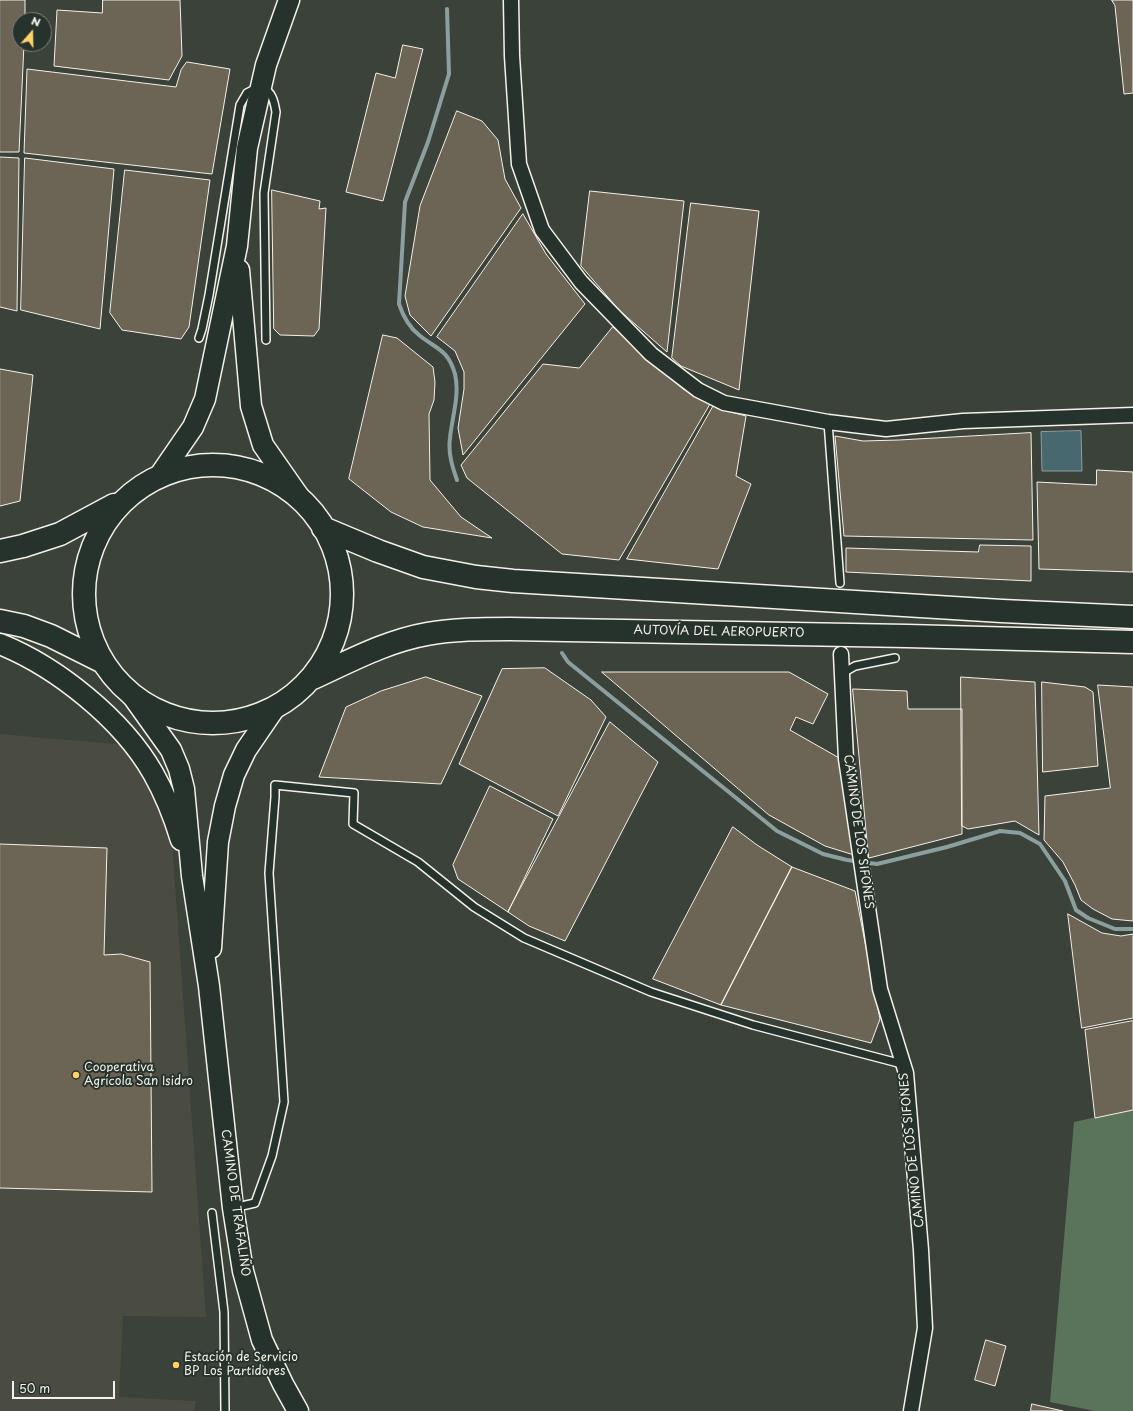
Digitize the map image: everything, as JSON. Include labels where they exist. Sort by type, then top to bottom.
[{"type":"highway","points":[[0,551],[23,546],[60,534],[124,499],[141,486],[160,475],[196,465],[234,466],[270,477],[300,498],[324,528],[340,562],[344,593],[340,623],[330,652],[313,678],[295,695],[274,709],[246,720],[216,724],[185,721],[157,711],[131,694],[103,662],[88,630],[83,594],[88,559],[102,527],[124,499]]},
{"type":"highway","points":[[324,528],[378,551],[423,567],[476,577],[513,581],[1002,611],[1133,617]]},
{"type":"highway","points":[[0,621],[24,626],[51,636],[103,662]]},
{"type":"highway","name":"AUTOVÍA DEL AEROPUERTO","points":[[313,678],[385,646],[426,634],[456,630],[518,629],[1133,642]]},
{"type":"street","points":[[160,475],[193,427],[205,399],[237,246],[248,148],[261,86],[275,38],[289,0]]},
{"type":"street","points":[[512,0],[512,56],[519,164],[542,230],[577,276],[651,354],[698,390],[724,403],[828,422],[886,430],[963,421],[1133,415]]},
{"type":"street","points":[[237,246],[250,406],[263,445],[300,498]]},
{"type":"street","points":[[0,644],[16,651],[63,678],[102,711],[131,741],[153,772],[167,799],[178,828],[192,876]]},
{"type":"street","name":"CAMINO DE LOS SIFONES","points":[[841,654],[846,759],[880,989],[906,1073],[922,1250],[925,1328],[911,1411]]},
{"type":"street","points":[[131,694],[171,750],[179,769],[184,789],[192,876],[209,986]]},
{"type":"street","points":[[209,986],[218,842],[224,806],[234,775],[246,750],[274,709]]},
{"type":"street","name":"CAMINO DE TRAFALIÑO","points":[[209,986],[233,1208],[244,1271],[262,1340],[283,1384],[293,1410]]},
{"type":"lane","points":[[199,338],[209,295],[240,105],[247,93],[261,86],[269,90],[272,95],[276,112],[264,193],[266,340]]},
{"type":"lane","points":[[828,422],[840,583]]},
{"type":"lane","points":[[843,673],[855,666],[895,658]]},
{"type":"lane","points":[[233,1208],[255,1203],[272,1156],[284,1102],[269,873],[275,785],[354,793],[353,824],[418,862],[474,906],[524,938],[651,992],[753,1025],[902,1064]]},
{"type":"lane","points":[[212,1213],[224,1312],[225,1411]]},
{"type":"shaded area","points":[[0,734],[126,745],[170,814],[206,1317],[123,1316],[119,1397],[196,1401],[194,1411],[0,1411]]},
{"type":"green space","points":[[1133,1109],[1133,1411],[1095,1411],[1050,1402],[1074,1122]]},
{"type":"water","points":[[1081,431],[1082,471],[1042,471],[1041,432]]},
{"type":"building","points":[[0,0],[25,0],[25,12],[12,12],[12,52],[24,52],[19,152],[0,152]]},
{"type":"building","points":[[103,0],[180,0],[182,56],[169,80],[54,66],[57,10],[102,13]]},
{"type":"building","points":[[1112,0],[1133,0],[1133,93],[1124,94],[1115,6]]},
{"type":"building","points":[[403,45],[423,49],[383,201],[346,192],[376,73],[395,78]]},
{"type":"building","points":[[187,62],[230,69],[212,174],[24,153],[27,69],[176,87],[181,70]]},
{"type":"building","points":[[457,111],[482,121],[498,140],[505,179],[521,208],[431,336],[410,315],[405,296],[420,206]]},
{"type":"building","points":[[0,157],[19,158],[17,311],[0,307]]},
{"type":"building","points":[[25,158],[114,169],[100,329],[21,310]]},
{"type":"building","points":[[125,170],[210,180],[189,327],[181,339],[122,330],[110,313]]},
{"type":"building","points":[[272,190],[320,201],[319,209],[326,208],[319,329],[314,336],[280,335],[274,329]]},
{"type":"building","points":[[590,191],[684,201],[667,352],[620,311],[581,266]]},
{"type":"building","points":[[691,203],[759,211],[739,390],[681,366],[672,358]]},
{"type":"building","points":[[523,214],[546,254],[585,304],[463,455],[458,428],[464,389],[464,372],[455,351],[437,337]]},
{"type":"building","points":[[613,327],[683,389],[710,404],[619,560],[562,554],[467,478],[461,465],[543,364],[579,368]]},
{"type":"building","points":[[383,335],[397,338],[433,367],[435,382],[434,400],[429,414],[430,480],[461,517],[492,538],[423,527],[391,512],[349,479]]},
{"type":"building","points":[[0,369],[33,375],[20,501],[0,506]]},
{"type":"building","points":[[714,405],[723,410],[746,416],[736,476],[751,484],[718,569],[627,559]]},
{"type":"building","points":[[1031,433],[1033,540],[844,536],[835,436],[863,441]]},
{"type":"building","points":[[1097,470],[1133,472],[1133,572],[1039,569],[1037,482],[1096,485]]},
{"type":"building","points":[[980,545],[1031,546],[1031,581],[846,572],[846,548],[978,552]]},
{"type":"building","points":[[545,668],[591,700],[606,717],[558,816],[459,764],[502,669]]},
{"type":"building","points":[[602,672],[789,672],[828,694],[813,724],[796,717],[790,730],[841,759],[854,855],[825,846],[769,815]]},
{"type":"building","points":[[426,677],[482,696],[441,784],[319,777],[346,707],[381,691]]},
{"type":"building","points":[[961,677],[1035,682],[1039,835],[1015,821],[968,829],[962,826]]},
{"type":"building","points":[[1042,682],[1085,687],[1093,692],[1098,766],[1043,772]]},
{"type":"building","points":[[1098,685],[1133,687],[1133,921],[1112,919],[1093,909],[1081,900],[1063,862],[1044,840],[1045,796],[1110,788]]},
{"type":"building","points":[[853,689],[907,691],[908,709],[962,709],[962,834],[869,858]]},
{"type":"building","points":[[610,722],[658,762],[565,941],[529,926],[508,912]]},
{"type":"building","points":[[490,786],[553,819],[508,912],[458,879],[453,865]]},
{"type":"building","points":[[733,827],[757,845],[792,867],[721,1005],[653,979]]},
{"type":"building","name":"Cooperativa Agrícola San Isidro","points":[[0,844],[107,848],[104,955],[121,954],[150,962],[152,1192],[0,1188]]},
{"type":"building","points":[[792,867],[855,891],[880,1019],[871,1043],[721,1005]]},
{"type":"building","points":[[1068,914],[1102,933],[1121,936],[1133,934],[1133,1018],[1082,1028]]},
{"type":"building","points":[[1133,1021],[1133,1110],[1095,1118],[1085,1030]]},
{"type":"building","points":[[986,1340],[1006,1346],[995,1386],[975,1380]]},
{"type":"building","points":[[1032,1404],[1063,1411],[1031,1411]]},
{"type":"waterway","points":[[447,9],[449,74],[428,142],[405,202],[399,304],[409,325],[419,335],[445,354],[449,359],[455,374],[457,390],[451,430],[450,454],[457,480]]},
{"type":"waterway","points":[[562,653],[568,662],[777,831],[823,854],[847,860],[877,864],[947,847],[1000,831],[1020,833],[1040,844],[1065,881],[1076,910],[1088,918],[1115,929],[1133,929]]},
{"type":"place","name":"Cooperativa Agrícola San Isidro","points":[[76,1075]]},
{"type":"place","name":"Estación de Servicio BP Los Partidores","points":[[176,1365]]}]
